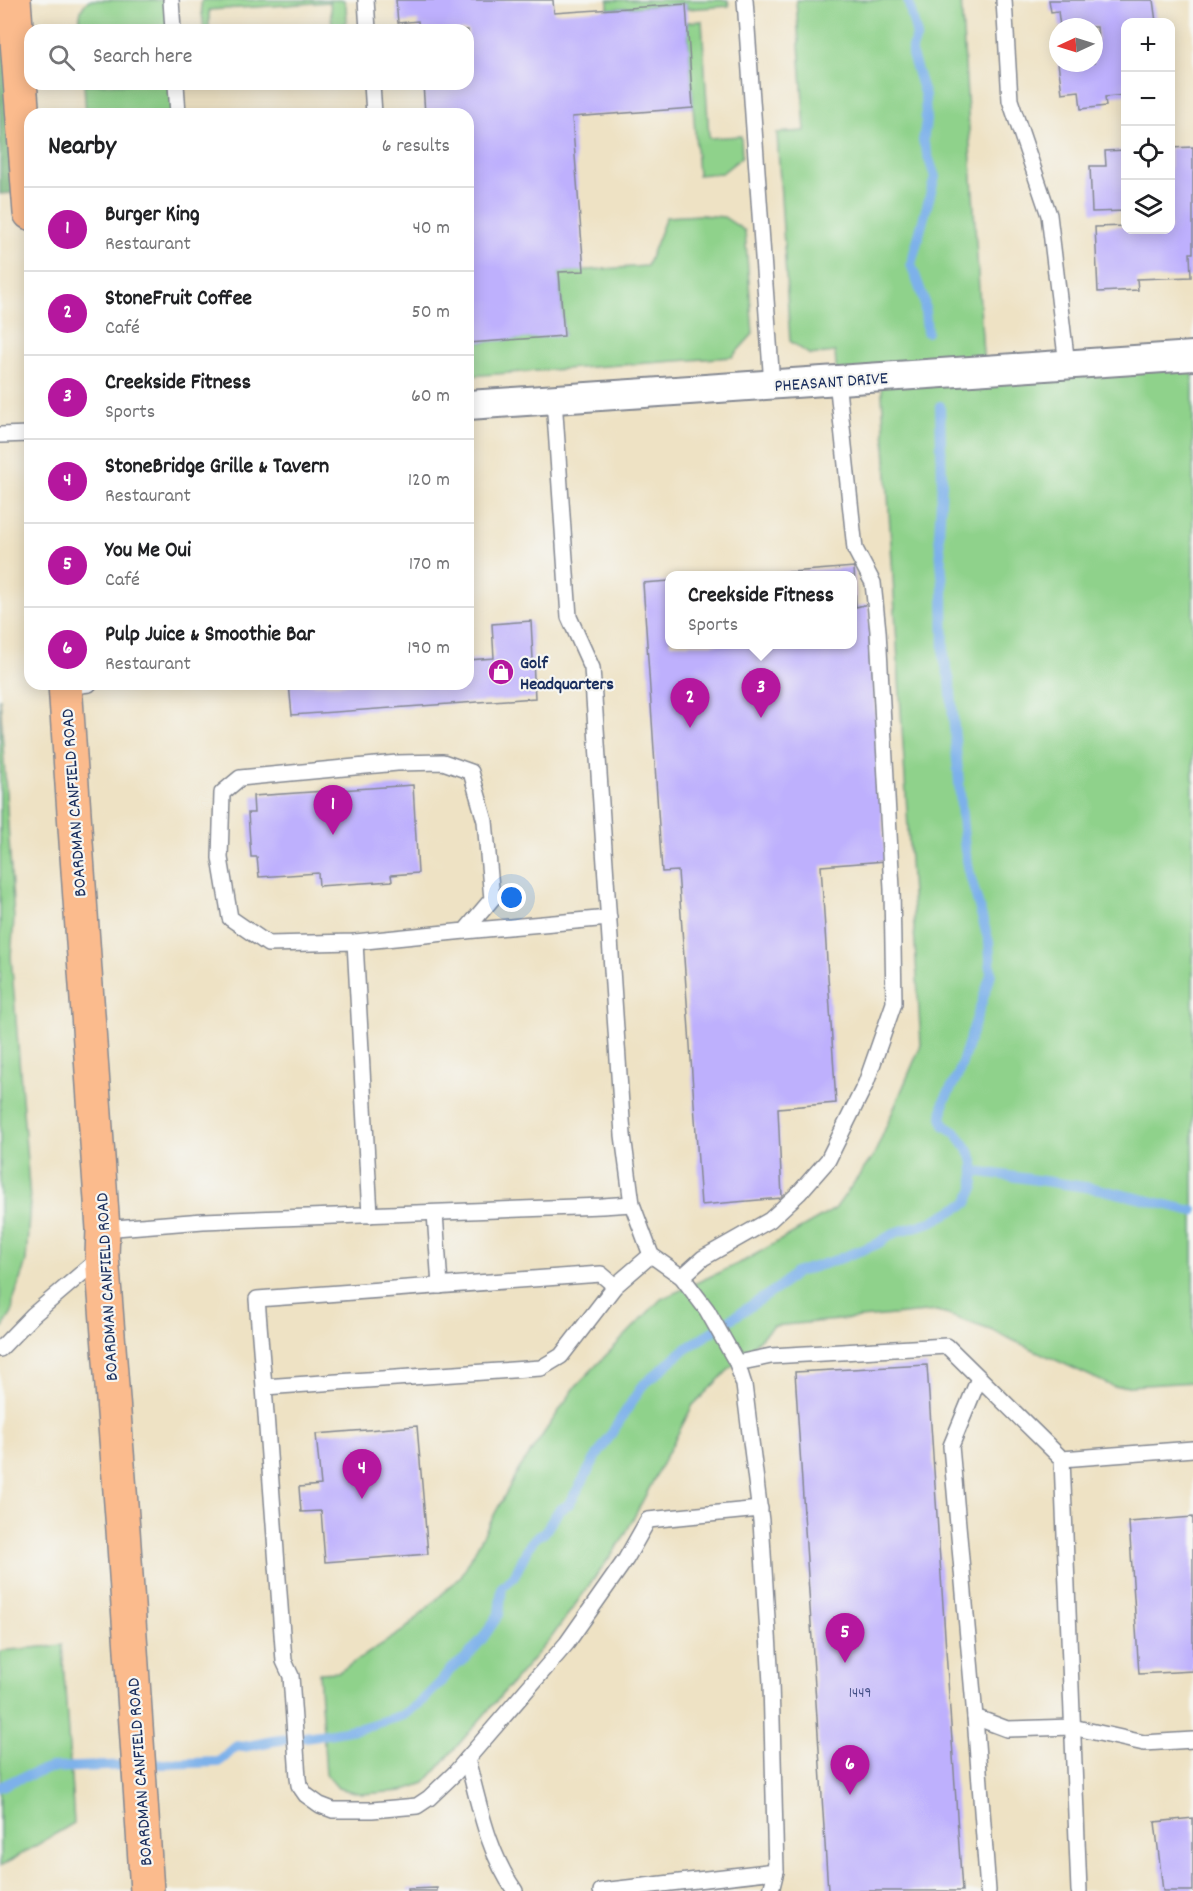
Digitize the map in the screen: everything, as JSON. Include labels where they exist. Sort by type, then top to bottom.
[{"type":"main road","points":[[14,0],[24,133]]},
{"type":"main road","name":"BOARDMAN CANFIELD ROAD","points":[[73,690],[102,1242],[147,1891]]},
{"type":"street","name":"PHEASANT DRIVE","points":[[474,405],[1193,356]]},
{"type":"lane","points":[[171,0],[173,24]]},
{"type":"lane","points":[[366,0],[368,24]]},
{"type":"lane","points":[[745,0],[772,385]]},
{"type":"lane","points":[[1004,0],[1010,100],[1049,215],[1067,365]]},
{"type":"lane","points":[[176,90],[178,108]]},
{"type":"lane","points":[[372,90],[374,108]]},
{"type":"lane","points":[[682,1277],[703,1258],[770,1220],[799,1193],[828,1160],[866,1083],[894,1003],[892,889],[878,631],[873,583],[855,549],[837,380]]},
{"type":"lane","points":[[554,399],[569,617],[592,668],[622,1135],[632,1204],[651,1255],[682,1277],[707,1310],[730,1348],[744,1385],[760,1509],[771,1683],[776,1871],[771,1891]]},
{"type":"lane","points":[[0,435],[24,434]]},
{"type":"lane","points":[[465,931],[492,899],[484,821],[471,772],[443,762],[397,763],[240,778],[222,793],[220,858],[230,918],[268,944],[355,942],[609,918]]},
{"type":"lane","points":[[355,942],[370,1215]]},
{"type":"lane","points":[[0,1349],[102,1242],[203,1221],[632,1204]]},
{"type":"lane","points":[[435,1213],[440,1286]]},
{"type":"lane","points":[[264,1387],[541,1368],[561,1356],[615,1286],[651,1255]]},
{"type":"lane","points":[[615,1286],[601,1274],[257,1299],[284,1661],[291,1676],[299,1785],[306,1795],[320,1805],[333,1810],[417,1806],[429,1798],[467,1759],[567,1643],[626,1558],[648,1520],[760,1509]]},
{"type":"lane","points":[[737,1363],[771,1356],[947,1346],[1062,1459],[1079,1891]]},
{"type":"lane","points":[[979,1378],[951,1446],[988,1891]]},
{"type":"lane","points":[[1062,1459],[1193,1449]]},
{"type":"lane","points":[[975,1718],[1007,1729],[1072,1727],[1144,1743],[1193,1740]]},
{"type":"lane","points":[[467,1759],[484,1824],[505,1876],[515,1891]]},
{"type":"lane","points":[[601,1891],[776,1871]]},
{"type":"green space","points":[[0,0],[24,165],[24,192],[0,194]]},
{"type":"green space","points":[[89,0],[163,0],[168,11],[169,24],[80,24],[83,6]]},
{"type":"green space","points":[[202,0],[344,0],[347,21],[344,24],[332,24],[330,2],[209,10],[209,24],[203,24]]},
{"type":"green space","points":[[608,0],[728,0],[729,6],[687,9],[686,4],[608,9]]},
{"type":"green space","points":[[796,0],[961,0],[984,370],[1193,356],[1193,1382],[1114,1387],[993,1331],[937,1311],[773,1326],[693,1405],[622,1540],[551,1638],[425,1783],[402,1791],[362,1794],[338,1788],[326,1774],[319,1673],[339,1672],[404,1630],[461,1576],[518,1471],[576,1386],[661,1299],[744,1261],[835,1209],[874,1155],[921,1045],[881,378],[837,380],[835,352],[810,355],[790,341],[777,133],[805,131]]},
{"type":"green space","points":[[702,21],[709,138],[741,136],[742,157],[722,173],[698,175],[687,22]]},
{"type":"green space","points":[[84,90],[172,90],[174,108],[86,108]]},
{"type":"green space","points":[[701,215],[724,217],[745,231],[753,334],[732,357],[474,376],[474,342],[564,335],[559,272],[647,266],[666,217]]},
{"type":"green space","points":[[0,698],[14,919],[11,956],[30,1200],[26,1261],[13,1302],[12,1313],[0,1332]]},
{"type":"green space","points":[[62,1645],[74,1823],[0,1867],[0,1651]]},
{"type":"building","points":[[396,0],[553,0],[554,13],[686,4],[693,108],[572,117],[584,271],[559,272],[564,336],[474,343],[474,108],[425,108],[423,90],[474,90],[474,24],[418,24],[418,21],[398,23]]},
{"type":"building","points":[[1049,0],[1153,0],[1155,18],[1121,18],[1121,95],[1105,97],[1106,106],[1081,109],[1079,91],[1062,93],[1059,72],[1103,72],[1103,18],[1059,18],[1058,11],[1051,12]]},
{"type":"building","points":[[1193,147],[1191,277],[1137,279],[1138,290],[1098,292],[1095,227],[1121,226],[1121,234],[1175,234],[1175,148]]},
{"type":"building","points":[[1121,150],[1121,211],[1092,212],[1090,166],[1106,166],[1105,151]]},
{"type":"building","points":[[854,567],[854,571],[804,571]]},
{"type":"building","points":[[665,581],[665,649],[857,649],[857,607],[868,604],[885,861],[821,866],[836,1103],[778,1108],[782,1198],[701,1205],[678,871],[662,872],[643,583]]},
{"type":"building","name":"Golf Headquarters","points":[[531,621],[535,698],[292,715],[290,690],[474,690],[474,660],[494,658],[492,624]]},
{"type":"building","points":[[413,785],[418,873],[391,875],[392,881],[319,886],[318,873],[259,877],[257,857],[251,857],[248,813],[254,813],[253,796]]},
{"type":"building","points":[[927,1365],[962,1891],[828,1891],[795,1372]]},
{"type":"building","points":[[417,1426],[428,1554],[325,1562],[321,1511],[301,1512],[299,1487],[321,1485],[316,1434]]},
{"type":"building","points":[[1193,1517],[1193,1671],[1139,1674],[1129,1522]]},
{"type":"building","points":[[1193,1818],[1193,1891],[1163,1891],[1155,1822]]},
{"type":"building","points":[[437,1888],[437,1891],[408,1891],[408,1889]]},
{"type":"waterway","points":[[908,0],[917,36],[912,55],[925,96],[926,121],[923,141],[935,177],[911,264],[924,300],[927,332]]},
{"type":"waterway","points":[[0,1787],[50,1768],[218,1762],[237,1746],[243,1747],[361,1728],[403,1715],[421,1702],[483,1638],[499,1614],[502,1587],[517,1572],[533,1540],[544,1533],[559,1510],[568,1505],[642,1386],[684,1350],[781,1286],[795,1273],[877,1244],[894,1233],[931,1222],[967,1203],[974,1188],[974,1162],[956,1133],[944,1125],[942,1117],[944,1101],[958,1075],[991,974],[989,942],[965,850],[950,682],[944,658],[943,586],[939,535],[942,482],[940,406]]},
{"type":"waterway","points":[[975,1171],[1099,1189],[1193,1211]]},
{"type":"place","name":"Golf Headquarters","points":[[501,672]]},
{"type":"place","name":"Creekside Fitness","points":[[761,718]]},
{"type":"place","name":"StoneFruit Coffee","points":[[690,728]]},
{"type":"place","name":"Burger King","points":[[333,835]]},
{"type":"place","name":"StoneBridge Grille & Tavern","points":[[362,1499]]},
{"type":"place","name":"You Me Oui","points":[[845,1663]]},
{"type":"place","name":"Pulp Juice & Smoothie Bar","points":[[850,1795]]}]
